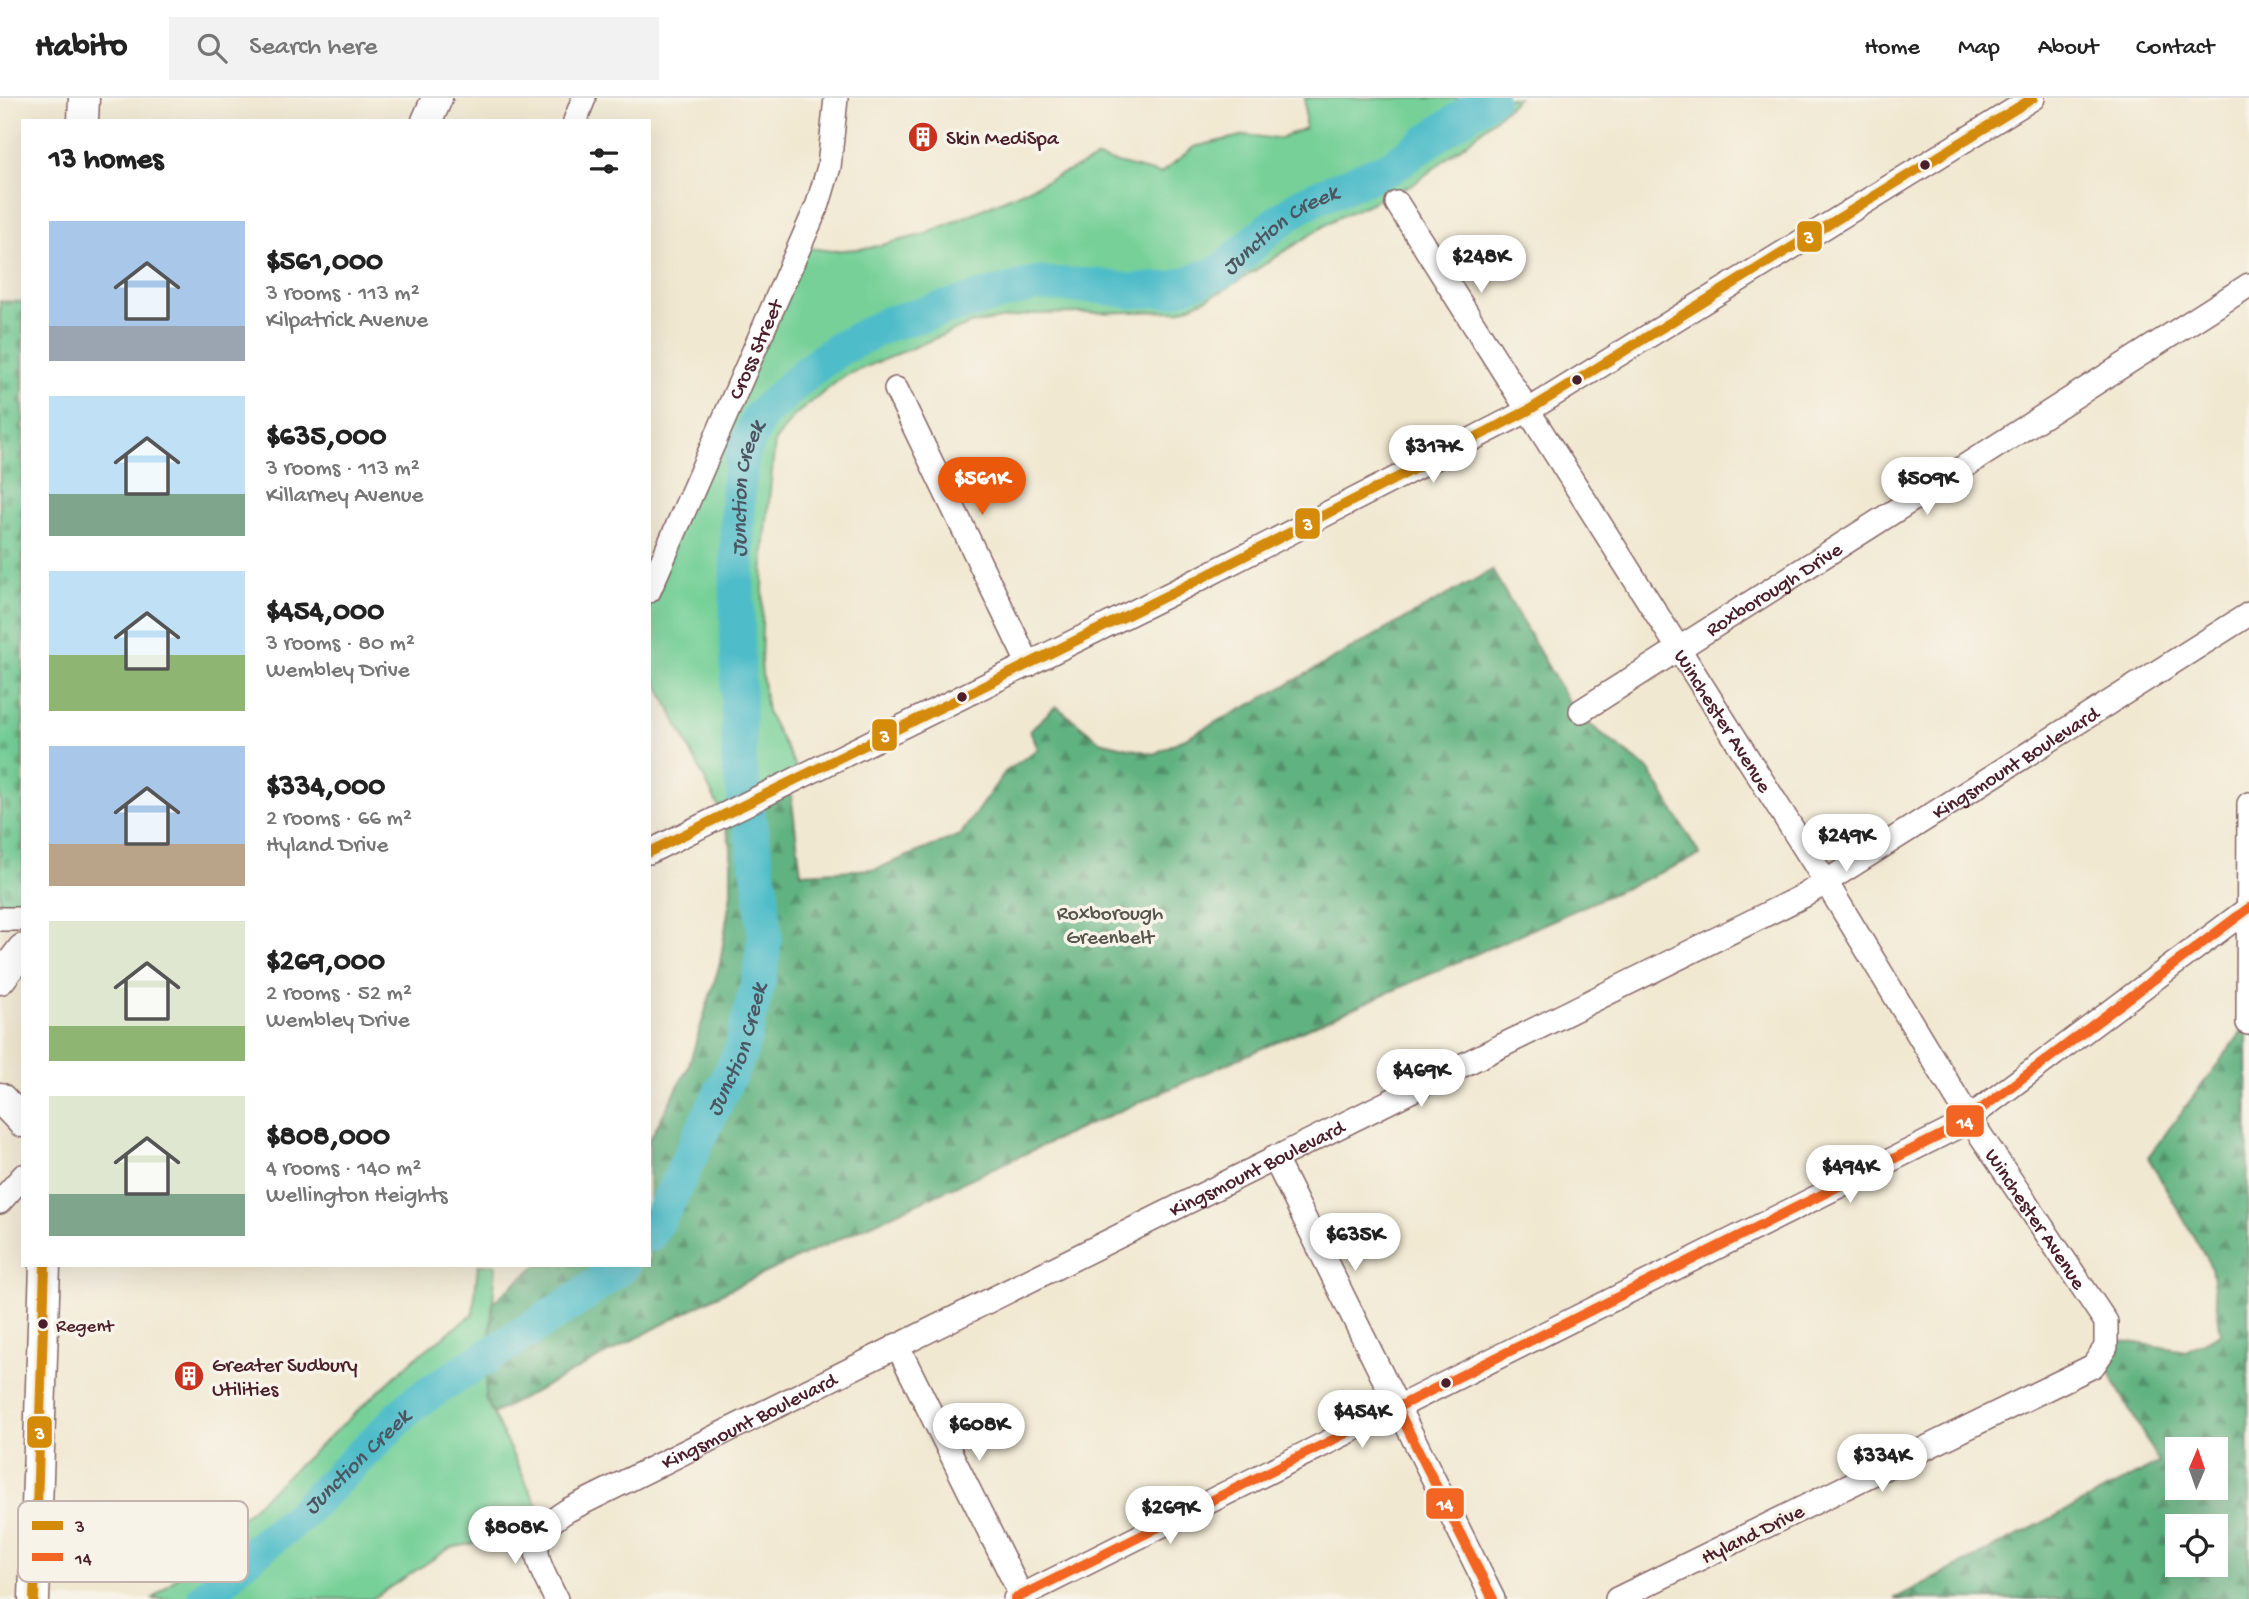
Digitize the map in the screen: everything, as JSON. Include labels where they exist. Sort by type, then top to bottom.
[{"type":"main road","points":[[83,119],[84,98]]},
{"type":"main road","points":[[428,119],[437,98]]},
{"type":"main road","points":[[1,970],[21,951]]},
{"type":"main road","points":[[0,1098],[21,1120]]},
{"type":"main road","points":[[37,1501],[45,1267]]},
{"type":"street","points":[[576,119],[584,98]]},
{"type":"street","name":"Cross Street","points":[[651,587],[818,204],[831,155],[836,98]]},
{"type":"street","points":[[651,851],[784,783],[1029,665],[1529,410],[2021,101]]},
{"type":"street","name":"Winchester Avenue","points":[[1397,203],[1826,882],[1969,1118],[2106,1322],[2106,1347]]},
{"type":"street","name":"Roxborough Drive","points":[[1581,711],[2249,285]]},
{"type":"street","points":[[896,389],[1029,665]]},
{"type":"street","name":"Kingsmount Boulevard","points":[[556,1599],[536,1559],[536,1543],[542,1530],[568,1510],[1826,882],[2249,614]]},
{"type":"street","points":[[2248,1023],[2249,804]]},
{"type":"street","points":[[897,1345],[1020,1598],[1933,1139],[1969,1118],[2248,909]]},
{"type":"street","points":[[0,919],[21,919]]},
{"type":"street","points":[[1274,1157],[1493,1599]]},
{"type":"street","points":[[0,1202],[21,1178]]},
{"type":"street","name":"Hyland Drive","points":[[1617,1599],[2093,1366],[2106,1347]]},
{"type":"green space","points":[[1305,98],[1518,98],[1415,183],[1335,219],[1223,291],[1179,311],[1032,314],[970,324],[844,376],[795,415],[775,441],[764,551],[761,665],[767,712],[799,773],[721,812],[651,671],[651,590],[802,247],[833,251],[869,248],[926,234],[1098,158],[1160,174],[1194,147],[1245,135],[1278,139],[1305,128]]},
{"type":"green space","points":[[0,301],[21,302],[21,918],[0,917]]},
{"type":"green space","name":"Roxborough Greenbelt","points":[[1492,570],[1575,713],[1649,770],[1700,855],[1079,1129],[728,1290],[493,1414],[485,1398],[493,1302],[535,1267],[651,1267],[651,1137],[688,1068],[720,963],[731,893],[731,846],[721,812],[789,778],[801,873],[876,869],[960,835],[1005,772],[1038,749],[1030,730],[1056,706],[1100,741],[1154,754],[1256,702]]},
{"type":"green space","points":[[2247,1025],[2249,1599],[1894,1599],[2159,1463],[2100,1356],[2106,1338],[2186,1351],[2221,1333],[2211,1267],[2148,1157]]},
{"type":"green space","points":[[478,1267],[496,1267],[485,1398],[546,1523],[535,1559],[487,1541],[450,1548],[372,1599],[153,1599],[171,1582],[248,1582],[248,1512],[415,1358],[473,1314]]},
{"type":"waterway","name":"Junction Creek","points":[[651,1231],[741,1051],[760,975],[765,937],[761,887],[739,764],[737,584],[738,489],[743,453],[759,417],[805,374],[837,350],[887,324],[1035,284],[1096,286],[1131,291],[1172,289],[1223,271],[1270,228],[1304,203],[1391,167],[1490,98]]},
{"type":"waterway","name":"Junction Creek","points":[[248,1557],[294,1521],[414,1403],[575,1301],[620,1267]]},
{"type":"waterway","name":"Junction Creek","points":[[204,1599],[220,1582]]},
{"type":"transit line","name":"3","points":[[651,851],[1184,587],[1529,410],[2033,98]]},
{"type":"transit line","name":"14","points":[[1015,1599],[1957,1127],[2249,908]]},
{"type":"transit line","name":"3","points":[[37,1501],[45,1267]]},
{"type":"transit line","name":"14","points":[[1397,1408],[1493,1599]]},
{"type":"transit line","name":"3","points":[[34,1599],[35,1582]]},
{"type":"place","name":"Skin MediSpa","points":[[923,137]]},
{"type":"place","name":"Regent","points":[[43,1324]]},
{"type":"place","name":"Greater Sudbury Utilities","points":[[189,1376]]}]
